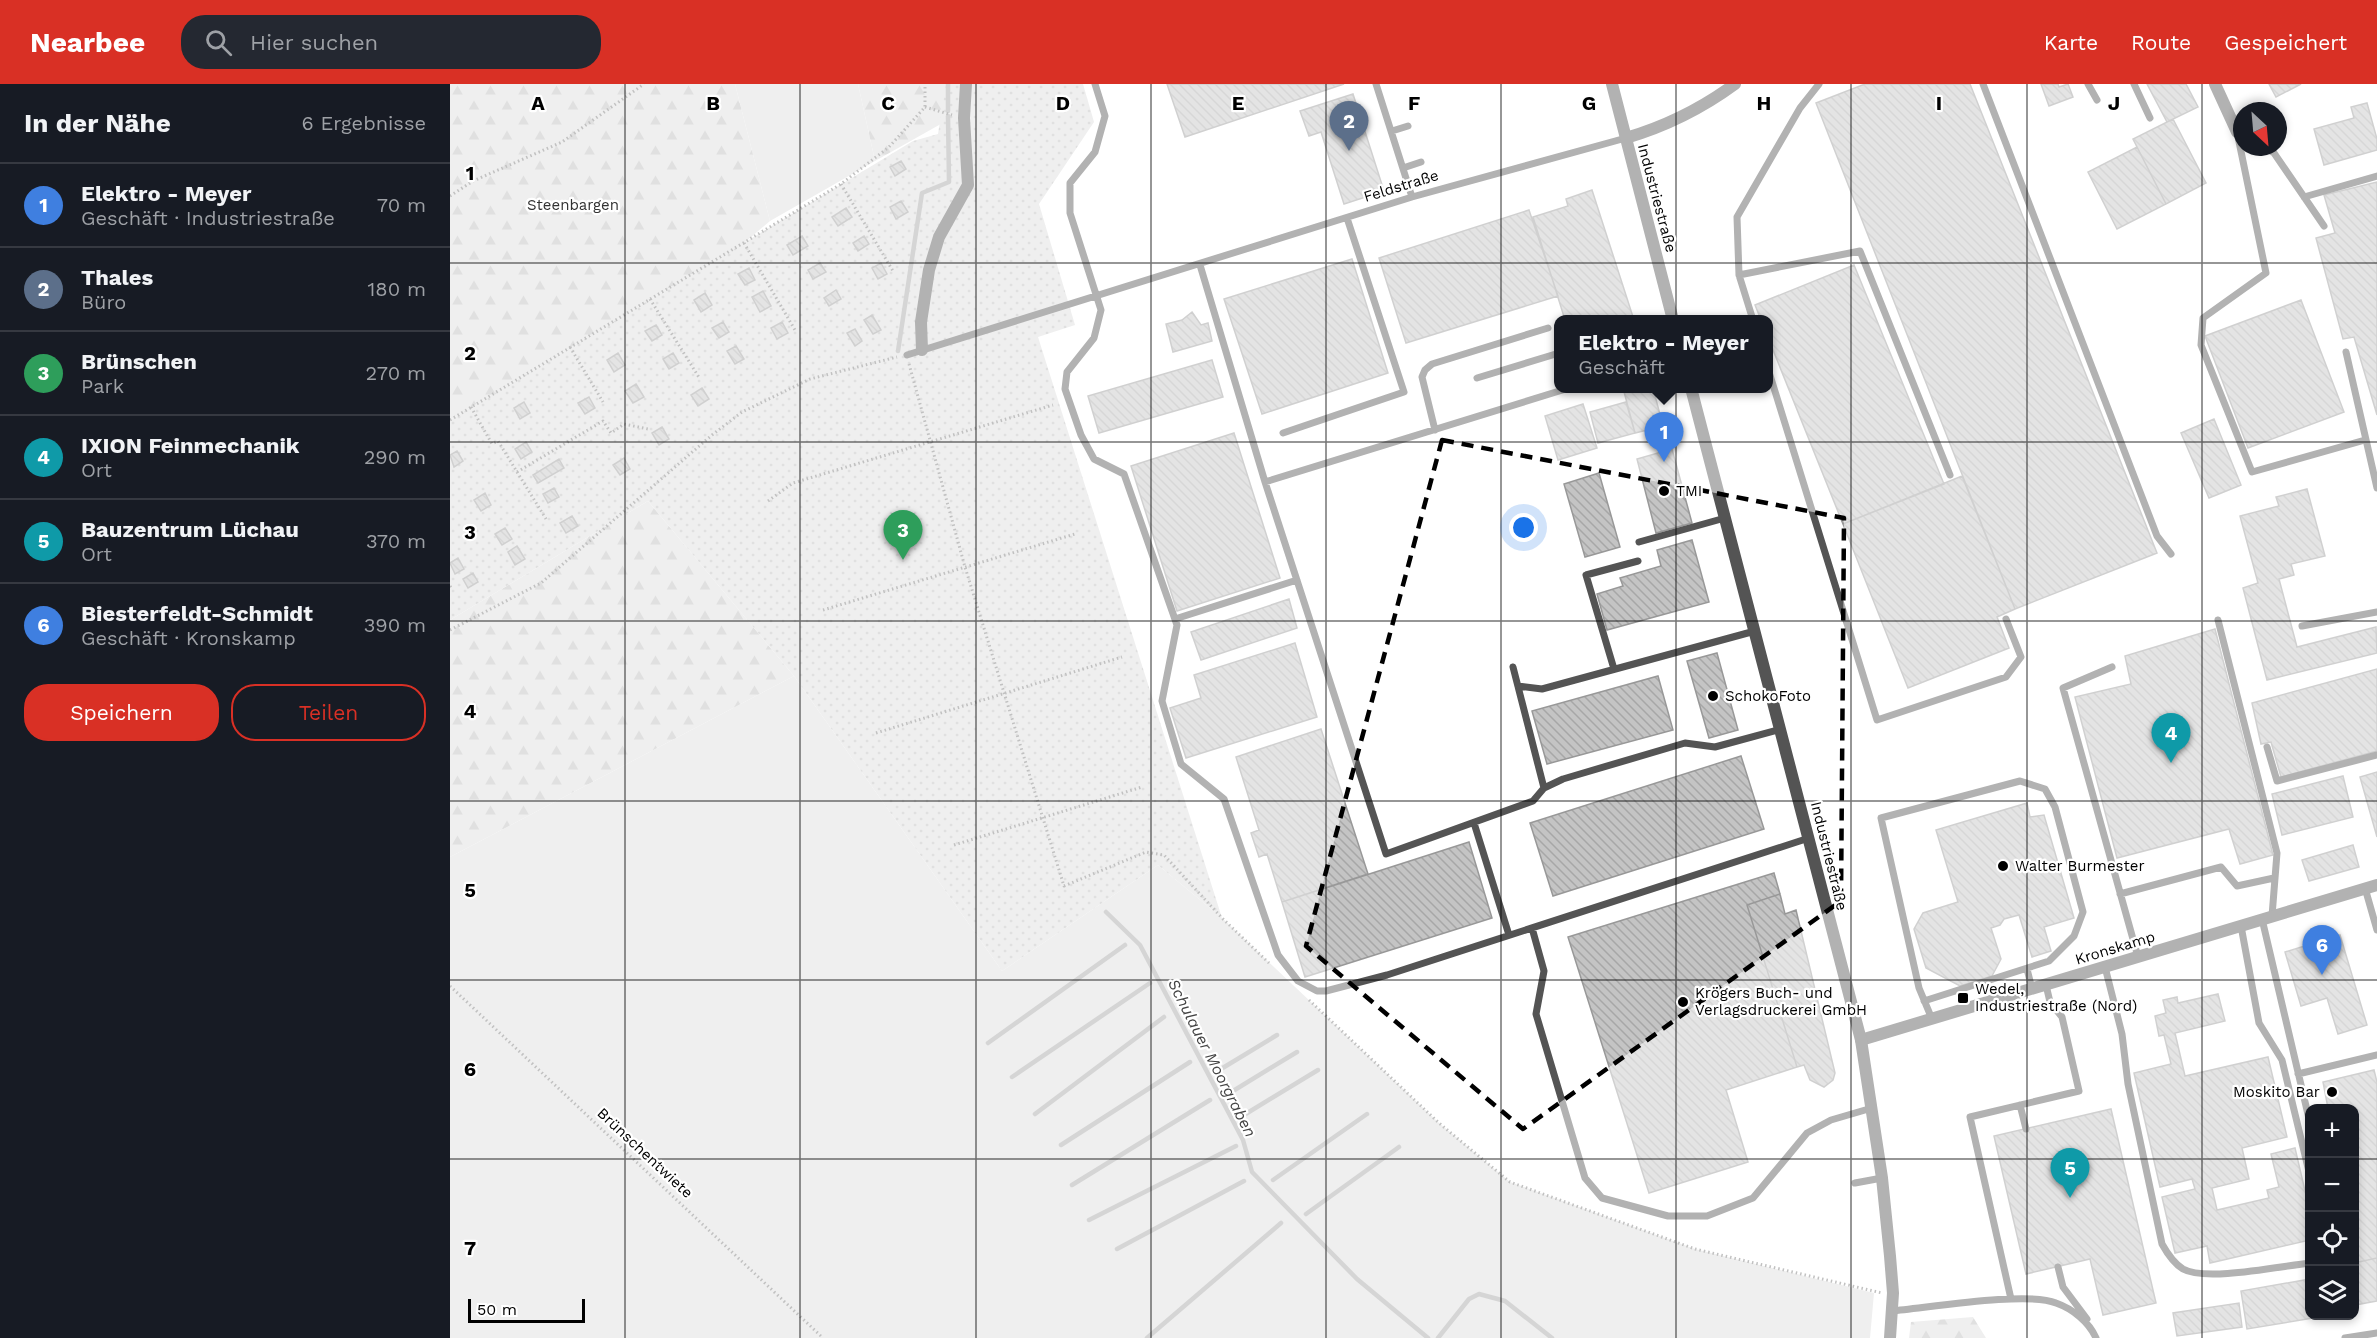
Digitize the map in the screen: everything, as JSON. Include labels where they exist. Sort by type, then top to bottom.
[{"type":"street","points":[[922,350],[921,322],[929,270],[939,237],[968,185],[964,118],[966,84]]},
{"type":"street","name":"Industriestraße","points":[[1612,84],[1669,315]]},
{"type":"street","name":"Feldstraße","points":[[1626,138],[1663,127],[1709,103],[1735,84]]},
{"type":"street","points":[[2215,84],[2233,119]]},
{"type":"street","name":"Industriestraße","points":[[1692,393],[1861,1040],[1882,1178],[1893,1293],[1890,1338]]},
{"type":"street","name":"Kronskamp","points":[[1861,1040],[2377,885]]},
{"type":"lane","points":[[1095,84],[1105,116],[1095,152],[1070,183],[1070,213],[1101,310],[1094,338],[1067,372],[1065,389],[1081,435],[1094,459],[1124,474],[1177,625],[1162,701],[1181,764],[1224,799],[1278,955],[1298,981],[1317,991],[1326,991],[1387,975],[1809,838]]},
{"type":"lane","points":[[1376,84],[1412,197]]},
{"type":"lane","points":[[1751,315],[1739,275],[1737,217],[1800,108],[1820,84]]},
{"type":"lane","points":[[1983,84],[2157,536],[2171,554]]},
{"type":"lane","points":[[2088,84],[2097,100]]},
{"type":"lane","points":[[2134,84],[2150,118]]},
{"type":"lane","points":[[1392,131],[1408,126]]},
{"type":"lane","name":"Feldstraße","points":[[907,355],[1412,197],[1626,138]]},
{"type":"lane","points":[[2244,156],[2266,273],[2203,318],[2201,345],[2252,472],[2365,440]]},
{"type":"lane","points":[[2276,156],[2324,226]]},
{"type":"lane","points":[[1403,168],[1421,162]]},
{"type":"lane","points":[[2304,197],[2377,176]]},
{"type":"lane","points":[[1283,433],[1404,392],[1347,218]]},
{"type":"lane","points":[[1739,275],[1860,250],[1950,475]]},
{"type":"lane","points":[[1200,265],[1265,482],[1386,854],[1533,801],[1544,788],[1563,778],[1685,743],[1715,747],[1781,729]]},
{"type":"lane","points":[[1435,430],[1422,377],[1425,370],[1432,364],[1548,328]]},
{"type":"lane","points":[[2346,352],[2377,488]]},
{"type":"lane","points":[[1477,378],[1554,355]]},
{"type":"lane","points":[[1773,385],[1877,720],[2006,677],[2020,657],[2006,618]]},
{"type":"lane","points":[[1265,482],[1554,393]]},
{"type":"lane","points":[[1639,542],[1725,518]]},
{"type":"lane","points":[[1614,669],[1586,575],[1638,561]]},
{"type":"lane","points":[[1175,619],[1297,580]]},
{"type":"lane","points":[[2302,626],[2377,612]]},
{"type":"lane","points":[[2218,620],[2277,854],[2267,918],[2305,1104]]},
{"type":"lane","points":[[1518,686],[1542,689],[1755,631]]},
{"type":"lane","points":[[1514,667],[1544,788]]},
{"type":"lane","points":[[2112,667],[2063,688],[2138,957]]},
{"type":"lane","points":[[2267,747],[2277,781],[2377,755]]},
{"type":"lane","points":[[1924,1001],[2049,961],[2074,936],[2084,912],[2055,807],[2045,789],[2020,781],[1881,818],[1924,1001],[1932,1019]]},
{"type":"lane","points":[[1474,823],[1509,935]]},
{"type":"lane","points":[[2120,894],[2221,867],[2237,886],[2274,878]]},
{"type":"lane","points":[[2364,888],[2377,930]]},
{"type":"lane","points":[[2241,926],[2259,1023],[2282,1060],[2306,1158]]},
{"type":"lane","points":[[1532,928],[1544,971],[1536,1014],[1586,1178],[1602,1198],[1668,1216],[1707,1215],[1753,1198],[1807,1133],[1831,1120],[1872,1108]]},
{"type":"lane","points":[[2105,966],[2122,1034],[2128,1084],[2162,1244],[2169,1257],[2183,1269],[2202,1275],[2305,1264]]},
{"type":"lane","points":[[2027,969],[2032,989]]},
{"type":"lane","points":[[2011,1299],[1970,1117],[2079,1091],[2062,1017],[2050,1002],[2046,985]]},
{"type":"lane","points":[[2298,1074],[2377,1055]]},
{"type":"lane","points":[[2020,1105],[2026,1129]]},
{"type":"lane","points":[[1855,1183],[1882,1178]]},
{"type":"lane","points":[[2058,1267],[2063,1287],[2090,1323],[2096,1338]]},
{"type":"lane","points":[[1892,1311],[2011,1299],[2055,1302],[2090,1323]]},
{"type":"lane","points":[[2345,1338],[2377,1333]]},
{"type":"path","points":[[450,196],[473,181],[562,142],[644,84]]},
{"type":"path","points":[[450,420],[841,184],[889,147],[925,107],[925,84]]},
{"type":"path","points":[[925,107],[964,118]]},
{"type":"path","points":[[841,184],[892,271]]},
{"type":"path","points":[[744,243],[795,330]]},
{"type":"path","points":[[650,299],[700,379]]},
{"type":"path","points":[[570,347],[603,402]]},
{"type":"path","points":[[450,630],[541,583],[711,435],[742,412],[810,379],[907,355],[965,567],[1064,886],[1146,852],[1164,855],[1222,918],[1274,968]]},
{"type":"path","points":[[768,501],[792,483],[1053,405]]},
{"type":"path","points":[[471,407],[492,444],[498,441],[546,519]]},
{"type":"path","points":[[517,472],[603,421],[611,433],[624,424],[648,429]]},
{"type":"path","points":[[823,610],[1075,534]]},
{"type":"path","points":[[876,733],[1122,657]]},
{"type":"path","points":[[954,845],[1043,820],[1142,787]]},
{"type":"path","name":"Brünschentwiete","points":[[450,986],[823,1338]]},
{"type":"path","points":[[1300,992],[1439,1123],[1510,1182],[1695,1249],[1874,1293],[1893,1293]]},
{"type":"highlighted area","points":[[1442,440],[1844,518],[1841,901],[1523,1129],[1306,946]]},
{"type":"green space","name":"Steenbargen","points":[[450,84],[735,84],[770,221],[744,243],[450,420]]},
{"type":"green space","points":[[735,84],[858,84],[875,161],[770,221]]},
{"type":"green space","points":[[858,84],[965,84],[964,111],[875,161]]},
{"type":"green space","points":[[946,84],[1083,84],[1094,122],[1039,204],[1075,325],[1038,337],[1222,918],[1158,865],[1002,971],[794,676],[648,501],[450,620],[450,420],[913,141],[938,134]]},
{"type":"green space","points":[[648,501],[794,676],[450,857],[450,620]]},
{"type":"green space","points":[[794,676],[1002,971],[1158,865],[1222,918],[1439,1123],[1510,1182],[1695,1249],[1874,1293],[1870,1338],[450,1338],[450,857]]},
{"type":"green space","points":[[1973,1317],[1986,1338],[1909,1338],[1911,1322]]},
{"type":"building","points":[[1167,84],[1344,84],[1185,137]]},
{"type":"building","points":[[1865,84],[1970,84],[2157,553],[2015,609],[1816,103]]},
{"type":"building","points":[[2041,84],[2058,84],[2059,87],[2068,84],[2073,97],[2049,106]]},
{"type":"building","points":[[2147,84],[2186,84],[2198,107],[2167,122]]},
{"type":"building","points":[[2269,84],[2301,84],[2276,97]]},
{"type":"building","points":[[1353,94],[1384,191],[1344,204],[1321,132],[1309,136],[1300,111]]},
{"type":"building","points":[[2367,103],[2377,139],[2377,150],[2324,165],[2314,129],[2354,118],[2351,107]]},
{"type":"building","points":[[2173,119],[2206,183],[2166,204],[2133,139]]},
{"type":"building","points":[[2137,147],[2166,204],[2117,229],[2088,172]]},
{"type":"building","points":[[901,161],[906,169],[895,176],[890,167]]},
{"type":"building","points":[[2377,182],[2377,415],[2354,337],[2343,339],[2316,238],[2335,233],[2324,195]]},
{"type":"building","points":[[1592,190],[1632,315],[1563,315],[1533,217],[1568,206],[1566,199]]},
{"type":"building","points":[[901,201],[908,212],[896,219],[890,207]]},
{"type":"building","points":[[846,208],[852,217],[838,226],[832,217]]},
{"type":"building","points":[[1529,210],[1558,296],[1406,343],[1379,258]]},
{"type":"building","points":[[802,236],[808,246],[793,255],[787,245]]},
{"type":"building","points":[[864,236],[869,244],[858,251],[853,243]]},
{"type":"building","points":[[1352,259],[1388,373],[1262,414],[1224,299]]},
{"type":"building","points":[[820,263],[826,272],[813,279],[808,270]]},
{"type":"building","points":[[881,263],[887,274],[878,279],[872,268]]},
{"type":"building","points":[[1854,265],[1944,484],[1843,524],[1773,350],[1773,315],[1759,315],[1755,305]]},
{"type":"building","points":[[749,268],[755,280],[745,285],[738,274]]},
{"type":"building","points":[[836,290],[841,299],[829,306],[824,298]]},
{"type":"building","points":[[763,291],[771,306],[760,312],[752,297]]},
{"type":"building","points":[[705,293],[712,305],[701,312],[694,300]]},
{"type":"building","points":[[2301,300],[2344,412],[2248,448],[2205,336]]},
{"type":"building","points":[[1192,312],[1201,325],[1208,323],[1212,341],[1173,352],[1166,324],[1182,320]]},
{"type":"building","points":[[872,315],[881,330],[873,334],[864,320]]},
{"type":"building","points":[[723,322],[729,332],[719,338],[712,328]]},
{"type":"building","points":[[782,322],[788,333],[777,339],[771,328]]},
{"type":"building","points":[[656,325],[662,335],[652,341],[645,331]]},
{"type":"building","points":[[855,329],[862,341],[855,346],[847,333]]},
{"type":"building","points":[[736,346],[744,359],[735,364],[727,351]]},
{"type":"building","points":[[618,353],[625,365],[614,372],[607,360]]},
{"type":"building","points":[[673,353],[679,363],[669,369],[663,359]]},
{"type":"building","points":[[1212,360],[1223,397],[1099,433],[1088,396]]},
{"type":"building","points":[[636,384],[644,397],[633,403],[625,391]]},
{"type":"building","points":[[702,388],[709,399],[698,406],[691,395]]},
{"type":"building","points":[[1624,393],[1654,393],[1663,426],[1635,433]]},
{"type":"building","points":[[589,397],[595,408],[585,414],[578,403]]},
{"type":"building","points":[[524,402],[530,413],[520,419],[514,408]]},
{"type":"building","points":[[1626,402],[1635,433],[1598,443],[1590,412]]},
{"type":"building","points":[[1583,404],[1597,448],[1558,460],[1545,416]]},
{"type":"building","points":[[2214,419],[2241,485],[2209,498],[2181,433]]},
{"type":"building","points":[[662,427],[669,439],[659,445],[652,433]]},
{"type":"building","points":[[1234,433],[1280,578],[1177,611],[1131,466]]},
{"type":"building","points":[[526,442],[532,452],[521,459],[515,449]]},
{"type":"building","name":"TMI","points":[[1672,449],[1692,523],[1656,533],[1637,459]]},
{"type":"building","points":[[457,451],[463,461],[454,467],[450,455]]},
{"type":"building","points":[[624,458],[630,469],[620,475],[613,465]]},
{"type":"building","points":[[559,459],[564,468],[538,483],[533,475]]},
{"type":"building","points":[[1599,473],[1620,547],[1585,557],[1564,484]]},
{"type":"building","points":[[1962,476],[2015,609],[1997,617],[2009,648],[1908,688],[1843,524]]},
{"type":"building","points":[[554,488],[559,497],[548,503],[543,494]]},
{"type":"building","points":[[2307,489],[2325,556],[2291,564],[2294,575],[2279,579],[2297,647],[2376,627],[2377,653],[2267,680],[2243,588],[2258,583],[2240,516],[2279,506],[2276,497]]},
{"type":"building","points":[[485,493],[491,505],[481,511],[474,500]]},
{"type":"building","points":[[572,516],[578,526],[566,533],[560,523]]},
{"type":"building","points":[[505,528],[512,539],[502,545],[495,534]]},
{"type":"building","points":[[1692,540],[1709,602],[1607,630],[1597,594],[1623,586],[1620,578],[1661,566],[1657,550]]},
{"type":"building","points":[[517,546],[525,559],[515,565],[508,552]]},
{"type":"building","points":[[458,558],[464,569],[455,574],[450,563]]},
{"type":"building","points":[[473,573],[478,582],[468,588],[463,579]]},
{"type":"building","points":[[1289,599],[1297,628],[1201,660],[1191,632]]},
{"type":"building","points":[[2215,629],[2273,855],[2240,864],[2229,829],[2117,858],[2075,697],[2131,684],[2125,656]]},
{"type":"building","points":[[1295,643],[1317,717],[1186,758],[1170,708],[1201,698],[1194,675]]},
{"type":"building","name":"SchokoFoto","points":[[1717,653],[1738,730],[1709,738],[1687,661]]},
{"type":"building","points":[[2377,669],[2377,751],[2281,777],[2271,742],[2261,744],[2252,703]]},
{"type":"building","points":[[1658,676],[1673,730],[1547,764],[1532,711]]},
{"type":"building","points":[[1321,729],[1368,874],[1282,902],[1267,854],[1259,857],[1251,833],[1259,830],[1236,757]]},
{"type":"building","points":[[1741,756],[1764,829],[1553,896],[1530,823]]},
{"type":"building","points":[[2377,772],[2377,837],[2360,777]]},
{"type":"building","points":[[2343,776],[2353,817],[2282,835],[2272,794]]},
{"type":"building","name":"Walter Burmester","points":[[2027,803],[2030,817],[2044,815],[2074,918],[2044,927],[2051,951],[2032,957],[2019,915],[2004,919],[2000,925],[1991,928],[2001,959],[1992,976],[1960,986],[1926,968],[1914,929],[1923,913],[1958,902],[1936,830]]},
{"type":"building","points":[[1469,842],[1492,918],[1305,977],[1282,902]]},
{"type":"building","points":[[2353,845],[2359,867],[2309,881],[2302,860]]},
{"type":"building","name":"Krögers Buch- und Verlagsdruckerei GmbH","points":[[1774,873],[1780,894],[1747,905],[1797,1067],[1726,1090],[1748,1162],[1649,1193],[1568,937]]},
{"type":"building","points":[[1780,894],[1785,914],[1796,910],[1835,1073],[1833,1080],[1824,1087],[1810,1080],[1804,1065],[1797,1067],[1747,905]]},
{"type":"building","points":[[2340,935],[2367,1025],[2338,1034],[2327,998],[2301,1006],[2285,952]]},
{"type":"building","points":[[2218,994],[2225,1021],[2175,1033],[2185,1076],[2268,1057],[2287,1137],[2242,1148],[2249,1179],[2212,1188],[2217,1210],[2269,1198],[2267,1190],[2279,1187],[2271,1154],[2295,1148],[2305,1191],[2305,1241],[2210,1263],[2207,1246],[2175,1253],[2162,1197],[2195,1189],[2192,1179],[2160,1187],[2134,1073],[2171,1064],[2164,1035],[2159,1036],[2155,1016],[2166,1013],[2163,1000],[2177,997],[2178,1003]]},
{"type":"building","points":[[2374,1070],[2377,1082],[2377,1258],[2359,1262],[2359,1104],[2327,1104],[2323,1082]]},
{"type":"building","points":[[2111,1109],[2156,1303],[2103,1315],[2090,1259],[2026,1274],[1994,1136]]},
{"type":"building","points":[[2377,1258],[2377,1301],[2359,1304],[2359,1262]]},
{"type":"building","points":[[2305,1280],[2305,1319],[2247,1329],[2241,1291]]},
{"type":"building","points":[[2239,1303],[2242,1327],[2177,1336],[2173,1313]]},
{"type":"waterway","name":"Schulauer Moorgraben","points":[[948,84],[948,111]]},
{"type":"waterway","name":"Schulauer Moorgraben","points":[[898,351],[922,193],[949,182],[948,116]]},
{"type":"waterway","name":"Schulauer Moorgraben","points":[[1106,912],[1140,945],[1243,1140],[1252,1172],[1357,1279],[1428,1338]]},
{"type":"waterway","points":[[988,1043],[1125,945]]},
{"type":"waterway","points":[[1012,1077],[1150,983]]},
{"type":"waterway","points":[[1035,1114],[1164,1017]]},
{"type":"waterway","points":[[1221,1069],[1277,1035]]},
{"type":"waterway","points":[[1233,1091],[1297,1052]]},
{"type":"waterway","points":[[1061,1145],[1190,1062]]},
{"type":"waterway","points":[[1244,1115],[1318,1070]]},
{"type":"waterway","points":[[1072,1185],[1210,1100]]},
{"type":"waterway","points":[[1273,1180],[1367,1114]]},
{"type":"waterway","points":[[1089,1220],[1236,1146]]},
{"type":"waterway","points":[[1306,1214],[1399,1147]]},
{"type":"waterway","points":[[1117,1249],[1244,1181]]},
{"type":"waterway","points":[[1147,1338],[1281,1223]]},
{"type":"waterway","name":"Schulauer Moorgraben","points":[[1438,1338],[1469,1299],[1479,1294],[1505,1301],[1552,1338]]},
{"type":"place","name":"Thales","points":[[1349,151]]},
{"type":"place","name":"Elektro - Meyer","points":[[1664,462]]},
{"type":"place","name":"TMI","points":[[1664,491]]},
{"type":"place","name":"Brünschen","points":[[903,560]]},
{"type":"place","name":"SchokoFoto","points":[[1713,696]]},
{"type":"place","name":"IXION Feinmechanik","points":[[2171,763]]},
{"type":"place","name":"Walter Burmester","points":[[2003,866]]},
{"type":"place","name":"Biesterfeldt-Schmidt","points":[[2322,975]]},
{"type":"place","name":"Wedel, Industriestraße (Nord)","points":[[1963,998]]},
{"type":"place","name":"Krögers Buch- und Verlagsdruckerei GmbH","points":[[1683,1002]]},
{"type":"place","name":"Moskito Bar","points":[[2332,1092]]},
{"type":"place","name":"Bauzentrum Lüchau","points":[[2070,1198]]}]
